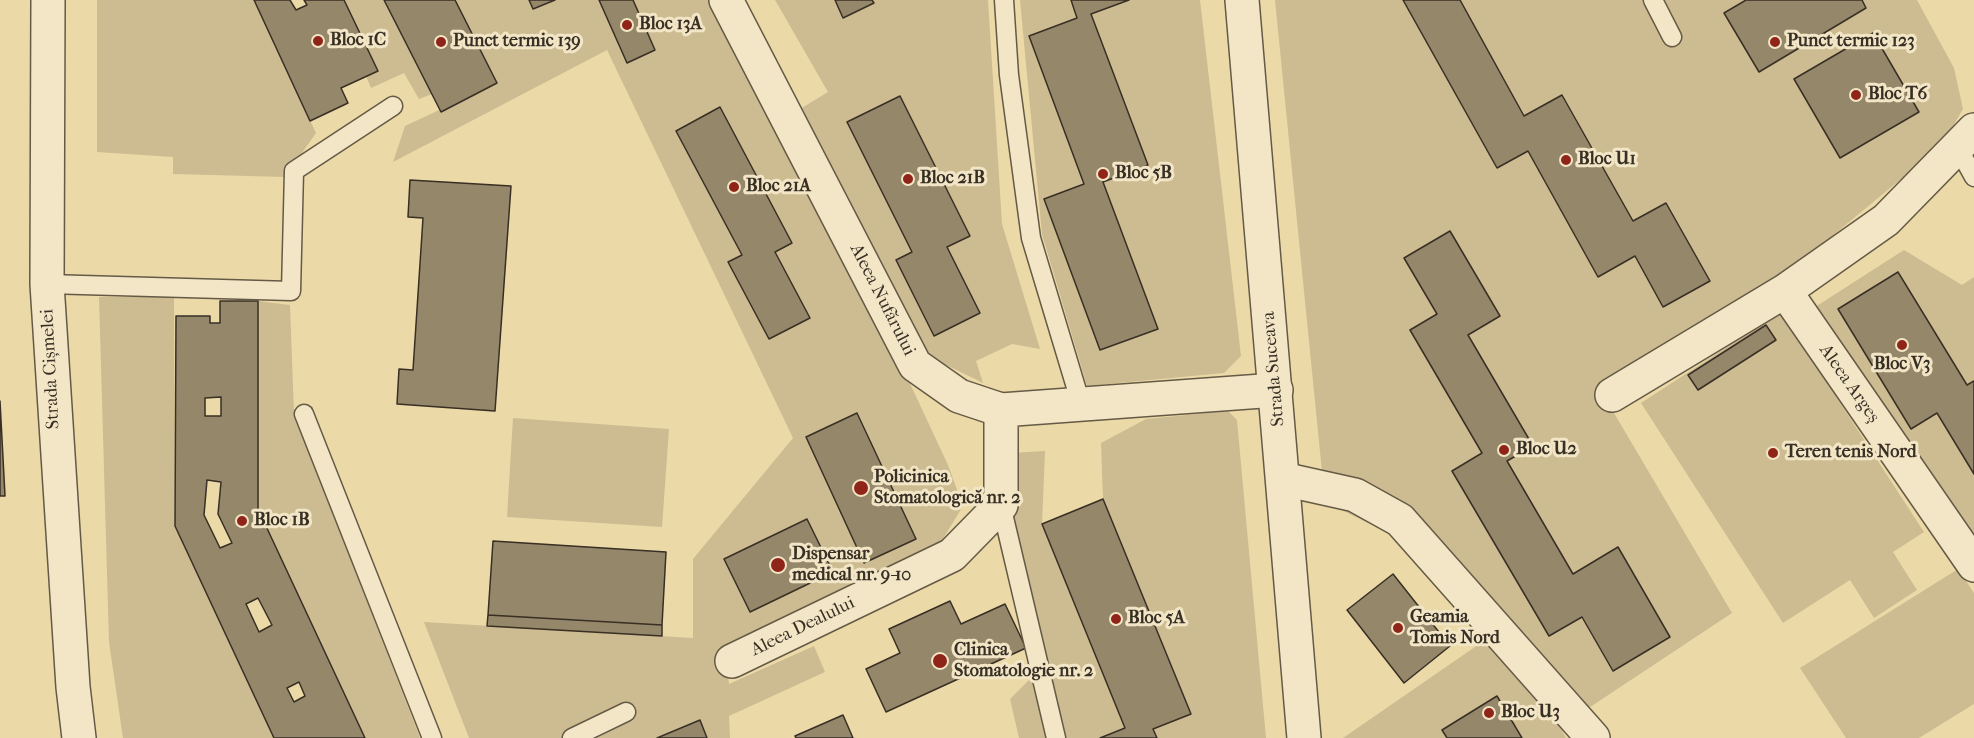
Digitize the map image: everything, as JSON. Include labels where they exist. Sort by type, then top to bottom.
[{"type":"street","name":"Strada Cișmelei","points":[[48,0],[46,284],[73,687],[79,738]]},
{"type":"street","name":"Aleea Nufărului","points":[[726,0],[915,365],[959,396],[1001,410],[1276,390]]},
{"type":"street","name":"Strada Suceava","points":[[1242,0],[1304,738]]},
{"type":"street","points":[[1612,395],[1785,291],[1886,220],[1966,139]]},
{"type":"street","name":"Aleea Argeș","points":[[1785,291],[1974,565]]},
{"type":"street","points":[[1000,505],[1001,410]]},
{"type":"street","points":[[1283,479],[1355,495],[1400,520],[1593,738]]},
{"type":"street","name":"Aleea Dealului","points":[[732,661],[952,555],[1000,505]]},
{"type":"lane","points":[[1004,0],[1009,75],[1031,238],[1082,404]]},
{"type":"lane","points":[[1653,0],[1672,37]]},
{"type":"lane","points":[[46,284],[291,291],[294,171],[393,106]]},
{"type":"lane","points":[[1966,139],[1974,177]]},
{"type":"lane","points":[[304,414],[432,738]]},
{"type":"lane","points":[[1000,505],[1056,738]]},
{"type":"lane","points":[[572,738],[626,712]]},
{"type":"shaded area","points":[[97,0],[254,0],[316,133],[285,177],[173,174],[173,157],[97,152]]},
{"type":"shaded area","points":[[344,0],[384,0],[432,94],[419,99],[404,73],[371,88],[366,76],[377,71]]},
{"type":"shaded area","points":[[455,0],[529,0],[533,9],[555,0],[599,0],[627,63],[655,50],[633,0],[716,0],[899,360],[948,465],[963,506],[933,555],[725,648],[729,684],[814,646],[825,672],[729,716],[730,738],[707,738],[699,720],[657,738],[469,738],[424,622],[693,638],[693,559],[793,438],[607,50],[393,162],[405,126],[497,83]],"holes":[[[720,107],[792,243],[775,252],[810,317],[769,339],[728,263],[742,255],[676,131]],[[858,413],[916,538],[864,563],[806,437]],[[807,519],[833,572],[750,612],[724,559]]]},
{"type":"shaded area","points":[[775,0],[835,0],[844,17],[873,4],[872,0],[988,0],[1002,224],[1040,349],[1012,344],[976,361],[983,383],[924,354],[800,109],[828,92]],"holes":[[[847,123],[979,313],[933,336],[896,261],[912,252]]]},
{"type":"shaded area","points":[[1020,0],[1071,0],[1077,18],[1029,36],[1084,184],[1044,199],[1100,350],[1103,182],[1147,165],[1091,14],[1129,0],[1200,0],[1241,356],[1224,373],[1087,386],[1042,234]]},
{"type":"shaded area","points":[[1275,0],[1404,0],[1497,168],[1528,151],[1599,276],[1635,256],[1663,307],[1710,281],[1633,221],[1563,95],[1524,116],[1460,0],[1746,0],[1725,13],[1760,72],[1866,8],[1862,0],[1917,0],[1954,68],[1963,109],[1942,145],[1773,285],[1601,391],[1732,613],[1560,727],[1566,738],[1522,738],[1497,696],[1442,730],[1447,738],[1343,738],[1485,640],[1401,539],[1325,502]],"holes":[[[1873,33],[1919,112],[1840,158],[1794,79]],[[1450,232],[1500,316],[1468,335],[1533,446],[1507,461],[1573,574],[1618,548],[1670,637],[1614,670],[1582,617],[1549,636],[1453,471],[1482,453],[1410,330],[1437,314],[1404,258]]]},
{"type":"shaded area","points":[[1904,250],[1962,285],[1974,277],[1974,381],[1967,385],[1899,272],[1838,309],[1911,428],[1937,413],[1974,474],[1974,541],[1812,309]]},
{"type":"shaded area","points":[[99,297],[174,297],[175,526],[274,738],[123,738],[109,642]]},
{"type":"shaded area","points":[[258,301],[290,305],[294,413],[420,738],[365,738],[258,509]]},
{"type":"shaded area","name":"Teren tenis Nord","points":[[1781,312],[1924,532],[1893,552],[1917,590],[1874,618],[1850,580],[1783,623],[1641,403]]},
{"type":"shaded area","points":[[1228,411],[1237,420],[1266,738],[1157,738],[1153,729],[1191,714],[1103,499],[1101,443],[1146,419]]},
{"type":"shaded area","points":[[513,418],[669,429],[662,527],[507,517]]},
{"type":"shaded area","points":[[1045,451],[1042,524],[1125,728],[1100,738],[1065,738],[1011,515],[1012,453]]},
{"type":"shaded area","points":[[1958,569],[1974,593],[1974,704],[1919,738],[1846,738],[1800,668]]},
{"type":"shaded area","points":[[1033,676],[1049,738],[1019,738],[1010,699]]},
{"type":"building","name":"Bloc 1C","points":[[254,0],[290,0],[296,10],[307,5],[304,0],[344,0],[378,71],[341,88],[348,103],[310,121]]},
{"type":"building","name":"Punct termic 139","points":[[384,0],[455,0],[497,83],[441,112]]},
{"type":"building","points":[[529,0],[555,0],[533,9]]},
{"type":"building","name":"Bloc 13A","points":[[599,0],[633,0],[655,50],[627,63]]},
{"type":"building","points":[[835,0],[872,0],[874,3],[843,18]]},
{"type":"building","name":"Bloc 5B","points":[[1071,0],[1129,0],[1091,14],[1148,165],[1103,182],[1158,329],[1100,350],[1044,199],[1084,184],[1029,36],[1077,18]]},
{"type":"building","name":"Bloc U1","points":[[1403,0],[1460,0],[1524,116],[1562,95],[1633,221],[1666,203],[1710,281],[1663,307],[1635,256],[1598,277],[1528,151],[1497,168]]},
{"type":"building","name":"Punct termic 123","points":[[1746,0],[1862,0],[1866,8],[1759,72],[1724,13]]},
{"type":"building","name":"Bloc T6","points":[[1873,33],[1919,112],[1840,158],[1794,79]]},
{"type":"building","name":"Bloc 21B","points":[[900,96],[970,236],[947,247],[980,313],[934,336],[896,260],[912,252],[847,122]]},
{"type":"building","name":"Bloc 21A","points":[[720,107],[792,243],[775,252],[810,318],[769,339],[728,262],[742,255],[676,131]]},
{"type":"building","points":[[410,180],[511,186],[495,411],[397,404],[399,369],[413,370],[423,218],[408,217]]},
{"type":"building","name":"Bloc U2","points":[[1450,231],[1500,316],[1468,335],[1533,446],[1507,461],[1573,574],[1618,547],[1670,637],[1613,671],[1582,617],[1549,636],[1452,471],[1482,453],[1410,330],[1437,314],[1404,258]]},
{"type":"building","name":"Bloc V3","points":[[1898,272],[1967,385],[1974,381],[1974,474],[1937,413],[1911,429],[1838,309]]},
{"type":"building","name":"Bloc 1B","points":[[220,301],[258,301],[258,509],[365,738],[274,738],[175,526],[176,316],[210,316],[210,323],[220,323]],"holes":[[[221,397],[221,416],[205,416],[205,398]],[[207,480],[221,482],[218,514],[232,543],[220,548],[204,515]],[[258,598],[272,625],[259,632],[246,604]],[[299,682],[305,696],[294,702],[287,688]]]},
{"type":"building","points":[[1766,325],[1776,340],[1698,390],[1688,375]]},
{"type":"building","points":[[0,401],[5,496],[0,496]]},
{"type":"building","name":"Policinica Stomatologică nr. 2","points":[[857,413],[916,539],[864,563],[806,437]]},
{"type":"building","name":"Bloc 5A","points":[[1103,499],[1191,714],[1153,729],[1157,738],[1100,738],[1125,728],[1042,524]]},
{"type":"building","name":"Dispensar medical nr. 9-10","points":[[807,519],[833,572],[750,612],[724,559]]},
{"type":"building","points":[[493,541],[666,552],[662,625],[488,615]]},
{"type":"building","name":"Geamia Tomis Nord","points":[[1393,574],[1450,646],[1404,683],[1347,610]]},
{"type":"building","name":"Clinica Stomatologie nr. 2","points":[[950,601],[961,624],[1005,604],[1026,648],[886,712],[866,669],[900,653],[889,629]]},
{"type":"building","points":[[488,615],[662,625],[662,636],[487,626]]},
{"type":"building","name":"Bloc U3","points":[[1497,696],[1522,738],[1447,738],[1442,730]]},
{"type":"building","points":[[843,715],[853,738],[796,738],[795,736]]},
{"type":"building","points":[[700,720],[707,738],[657,738]]},
{"type":"place","name":"Bloc 13A","points":[[627,25]]},
{"type":"place","name":"Bloc 1C","points":[[318,41]]},
{"type":"place","name":"Punct termic 139","points":[[441,42]]},
{"type":"place","name":"Punct termic 123","points":[[1775,42]]},
{"type":"place","name":"Bloc T6","points":[[1856,95]]},
{"type":"place","name":"Bloc U1","points":[[1566,160]]},
{"type":"place","name":"Bloc 5B","points":[[1103,174]]},
{"type":"place","name":"Bloc 21B","points":[[908,179]]},
{"type":"place","name":"Bloc 21A","points":[[734,187]]},
{"type":"place","name":"Bloc V3","points":[[1902,345]]},
{"type":"place","name":"Bloc U2","points":[[1504,450]]},
{"type":"place","name":"Teren tenis Nord","points":[[1773,453]]},
{"type":"place","name":"Policinica Stomatologică nr. 2","points":[[861,488]]},
{"type":"place","name":"Bloc 1B","points":[[242,521]]},
{"type":"place","name":"Dispensar medical nr. 9-10","points":[[778,565]]},
{"type":"place","name":"Bloc 5A","points":[[1116,619]]},
{"type":"place","name":"Geamia Tomis Nord","points":[[1398,628]]},
{"type":"place","name":"Clinica Stomatologie nr. 2","points":[[940,661]]},
{"type":"place","name":"Bloc U3","points":[[1489,713]]}]
